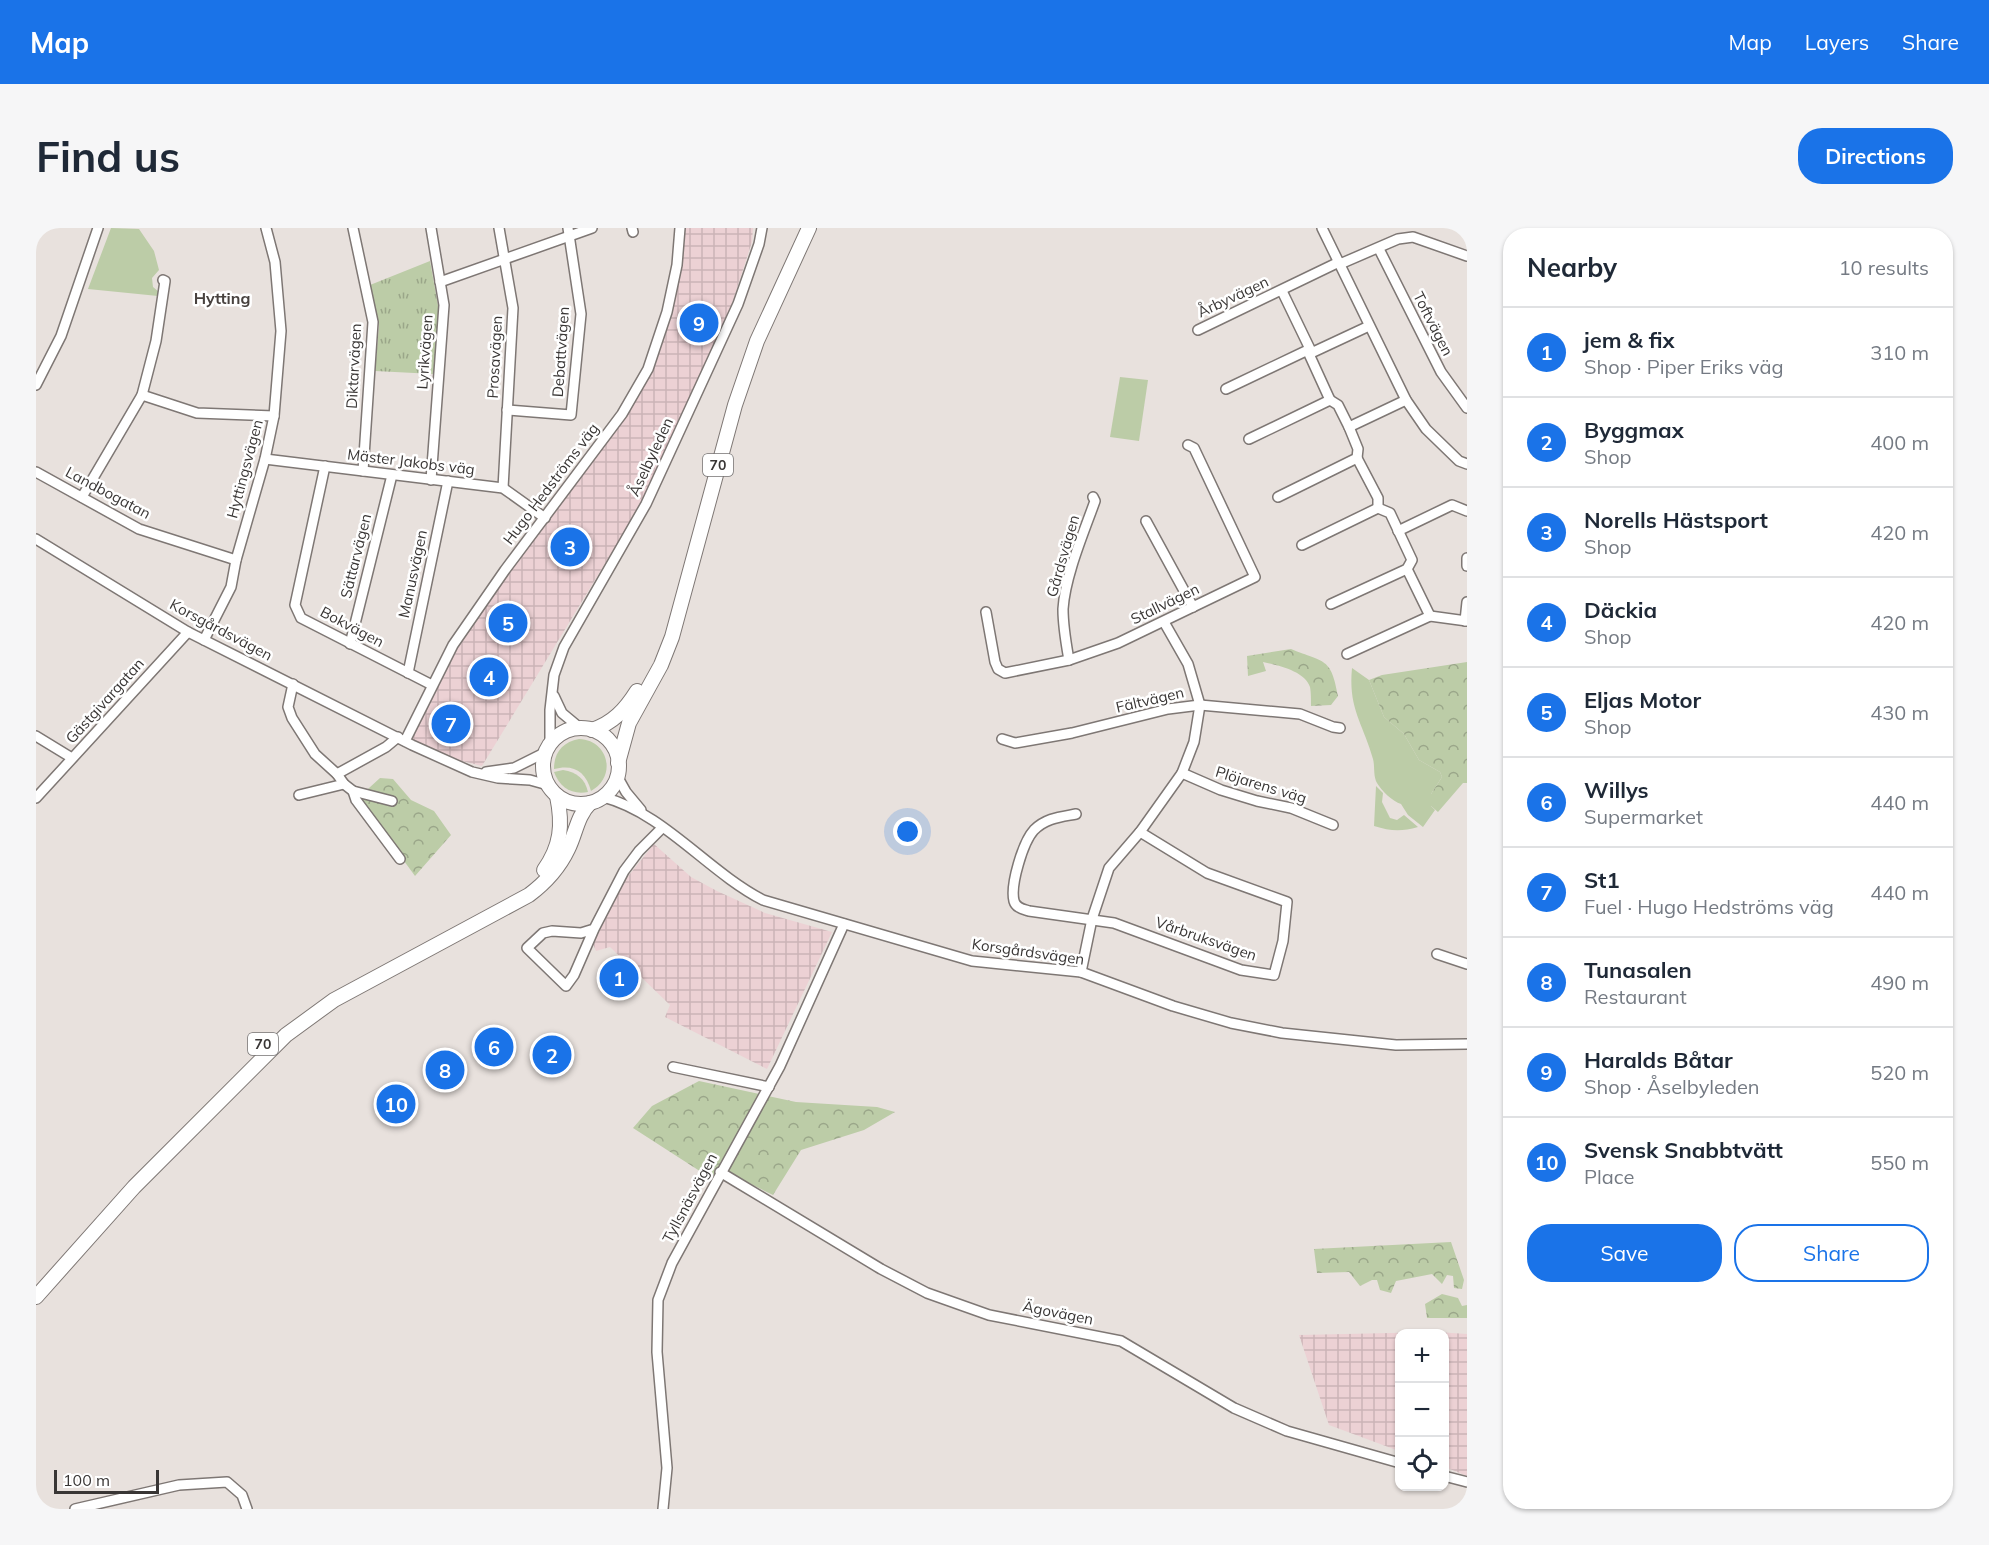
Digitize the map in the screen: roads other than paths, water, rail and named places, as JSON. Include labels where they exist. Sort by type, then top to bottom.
[{"type":"highway","name":"70","points":[[36,1284],[129,1180],[281,1028],[330,992],[514,894],[535,879],[551,860],[558,846],[561,821],[553,790],[543,769],[548,748],[563,733],[609,723],[625,709],[643,682],[665,632],[726,404],[758,317],[800,228]]},
{"type":"highway","name":"70","points":[[36,1297],[134,1187],[286,1035],[306,1018],[341,996],[529,895],[548,878],[562,860],[581,815],[612,788],[629,723],[661,665],[672,637],[735,405],[757,341],[809,228]]},
{"type":"highway","points":[[586,729],[608,740],[615,750],[618,769]]},
{"type":"highway","points":[[553,790],[576,804],[597,800]]},
{"type":"street","points":[[36,385],[61,336],[98,228]]},
{"type":"street","name":"Hyttingsvägen","points":[[204,640],[231,586],[236,560],[265,459],[274,416],[281,331],[275,262],[266,228]]},
{"type":"street","name":"Diktarvägen","points":[[353,228],[373,322],[363,471]]},
{"type":"street","name":"Lyrikvägen","points":[[430,480],[444,305],[431,228]]},
{"type":"street","name":"Prosavägen","points":[[499,228],[513,308],[503,488]]},
{"type":"street","points":[[440,282],[569,232],[592,228]]},
{"type":"street","name":"Hugo Hedströms väg","points":[[402,739],[453,645],[505,570],[622,414],[648,369],[668,312],[677,265],[680,228]]},
{"type":"street","name":"Åselbyleden","points":[[548,748],[554,675],[564,647],[646,504],[738,304],[759,244],[762,228]]},
{"type":"street","points":[[1322,228],[1406,400],[1426,429],[1459,461],[1467,464]]},
{"type":"street","name":"Debattvägen","points":[[507,410],[571,415],[581,314],[569,232]]},
{"type":"street","name":"Årbyvägen","points":[[1198,330],[1340,263],[1398,239],[1413,237],[1467,256]]},
{"type":"street","name":"Toftvägen","points":[[1378,249],[1441,372],[1467,408]]},
{"type":"street","points":[[82,497],[142,395],[156,341],[165,281],[163,280]]},
{"type":"street","name":"Årbyvägen","points":[[1282,291],[1330,400],[1338,405],[1349,427],[1358,449],[1357,458],[1378,498],[1378,508],[1390,513],[1412,560],[1407,569],[1430,616]]},
{"type":"street","points":[[1226,389],[1369,326]]},
{"type":"street","points":[[142,395],[197,413],[274,416]]},
{"type":"street","points":[[1249,439],[1330,400]]},
{"type":"street","points":[[1349,427],[1406,400]]},
{"type":"street","name":"Stallvägen","points":[[986,612],[995,662],[998,669],[1005,673],[1069,660],[1118,643],[1255,577],[1194,448],[1188,445]]},
{"type":"street","points":[[1278,497],[1357,458]]},
{"type":"street","name":"Mäster Jakobs väg","points":[[265,459],[503,488],[545,518]]},
{"type":"street","name":"Bokvägen","points":[[325,466],[295,606],[301,618],[432,685]]},
{"type":"street","name":"Landbogatan","points":[[36,472],[139,529],[236,560]]},
{"type":"street","name":"Sättarvägen","points":[[350,644],[392,475]]},
{"type":"street","name":"Manusvägen","points":[[408,673],[448,482]]},
{"type":"street","name":"Gårdsvägen","points":[[1069,660],[1064,636],[1063,608],[1068,584],[1095,501],[1093,497]]},
{"type":"street","points":[[1398,531],[1452,505],[1467,511]]},
{"type":"street","points":[[1302,545],[1378,508]]},
{"type":"street","points":[[1146,522],[1193,607]]},
{"type":"street","name":"Korsgårdsvägen","points":[[36,539],[188,632],[402,739],[472,772],[498,778],[536,781],[553,790]]},
{"type":"street","points":[[1331,604],[1407,569]]},
{"type":"street","points":[[1347,654],[1430,616],[1466,621],[1467,602]]},
{"type":"street","points":[[1081,972],[1092,919],[1109,868],[1140,832],[1182,773],[1194,742],[1200,705],[1188,664],[1164,622]]},
{"type":"street","name":"Gästgivargatan","points":[[36,736],[72,758],[188,632]]},
{"type":"street","points":[[293,684],[288,707],[292,718],[315,754],[337,774],[344,784],[353,790],[392,801]]},
{"type":"street","points":[[552,691],[562,713],[586,729]]},
{"type":"street","name":"Fältvägen","points":[[1002,739],[1015,744],[1072,733],[1168,709],[1200,705],[1300,714],[1340,728]]},
{"type":"street","points":[[337,774],[402,739]]},
{"type":"street","name":"Korsgårdsvägen","points":[[472,772],[514,768],[548,748]]},
{"type":"street","points":[[36,798],[72,758]]},
{"type":"street","name":"Korsgårdsvägen","points":[[618,769],[626,792],[647,816]]},
{"type":"street","name":"Plöjarens väg","points":[[1182,773],[1221,790],[1291,808],[1333,825]]},
{"type":"street","points":[[299,795],[344,784]]},
{"type":"street","points":[[353,790],[356,800],[400,859]]},
{"type":"street","name":"Korsgårdsvägen","points":[[597,800],[624,803],[647,816],[747,892],[763,900],[972,961],[1081,972],[1173,1006],[1221,1020],[1282,1033],[1396,1046],[1467,1044]]},
{"type":"street","points":[[1076,814],[1048,819],[1033,832],[1023,850],[1015,882],[1014,901],[1018,907],[1029,911],[1092,919]]},
{"type":"street","points":[[594,929],[580,933],[552,931],[543,933],[527,948],[566,986],[574,975],[594,929],[631,861],[662,828]]},
{"type":"street","name":"Vårbruksvägen","points":[[1092,919],[1114,923],[1241,970],[1274,975],[1283,941],[1287,902],[1207,873],[1140,832]]},
{"type":"street","name":"Tyllsnäsvägen","points":[[663,1509],[667,1468],[657,1352],[658,1300],[672,1263],[720,1172],[769,1087],[844,924]]},
{"type":"street","points":[[1437,954],[1467,964]]},
{"type":"street","points":[[673,1067],[769,1087]]},
{"type":"street","name":"Ägovägen","points":[[720,1172],[881,1269],[927,1293],[989,1315],[1120,1341],[1234,1408],[1287,1431],[1395,1462]]},
{"type":"street","points":[[1449,1477],[1467,1482]]},
{"type":"street","points":[[75,1509],[179,1485],[227,1482],[242,1495],[247,1509]]},
{"type":"place","name":"Haralds Båtar","points":[[699,323]]},
{"type":"place","name":"Norells Hästsport","points":[[570,547]]},
{"type":"place","name":"Eljas Motor","points":[[508,623]]},
{"type":"place","name":"Däckia","points":[[489,677]]},
{"type":"place","name":"St1","points":[[451,724]]},
{"type":"place","name":"jem & fix","points":[[619,978]]},
{"type":"place","name":"Willys","points":[[494,1047]]},
{"type":"place","name":"Byggmax","points":[[552,1055]]},
{"type":"place","name":"Tunasalen","points":[[445,1070]]},
{"type":"place","name":"Svensk Snabbtvätt","points":[[396,1104]]},
{"type":"district","name":"Hytting","points":[[222,298]]}]
